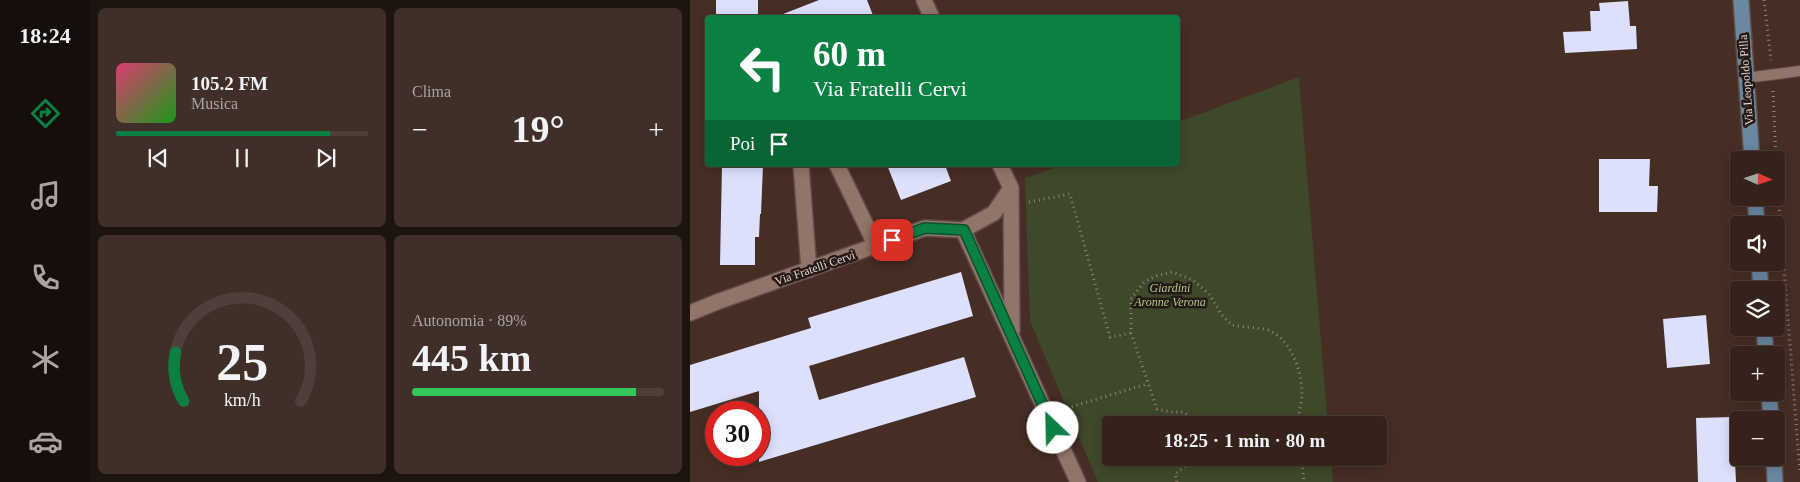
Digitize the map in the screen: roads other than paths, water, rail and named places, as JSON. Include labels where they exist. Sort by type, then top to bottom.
[{"type":"main road","name":"Via Leopoldo Pilla","points":[[1741,0],[1751,151]]},
{"type":"main road","points":[[1775,466],[1776,482]]},
{"type":"street","points":[[924,0],[931,15]]},
{"type":"street","points":[[801,167],[809,270]]},
{"type":"street","points":[[837,167],[876,246]]},
{"type":"street","points":[[1001,167],[1011,188],[1012,337]]},
{"type":"street","points":[[1011,188],[994,213],[964,230],[1078,482]]},
{"type":"street","name":"Via Fratelli Cervi","points":[[690,313],[925,228],[964,230]]},
{"type":"lane","points":[[1746,78],[1800,72]]},
{"type":"park label","name":"Giardini Aronne Verona","points":[[1170,295]]}]
